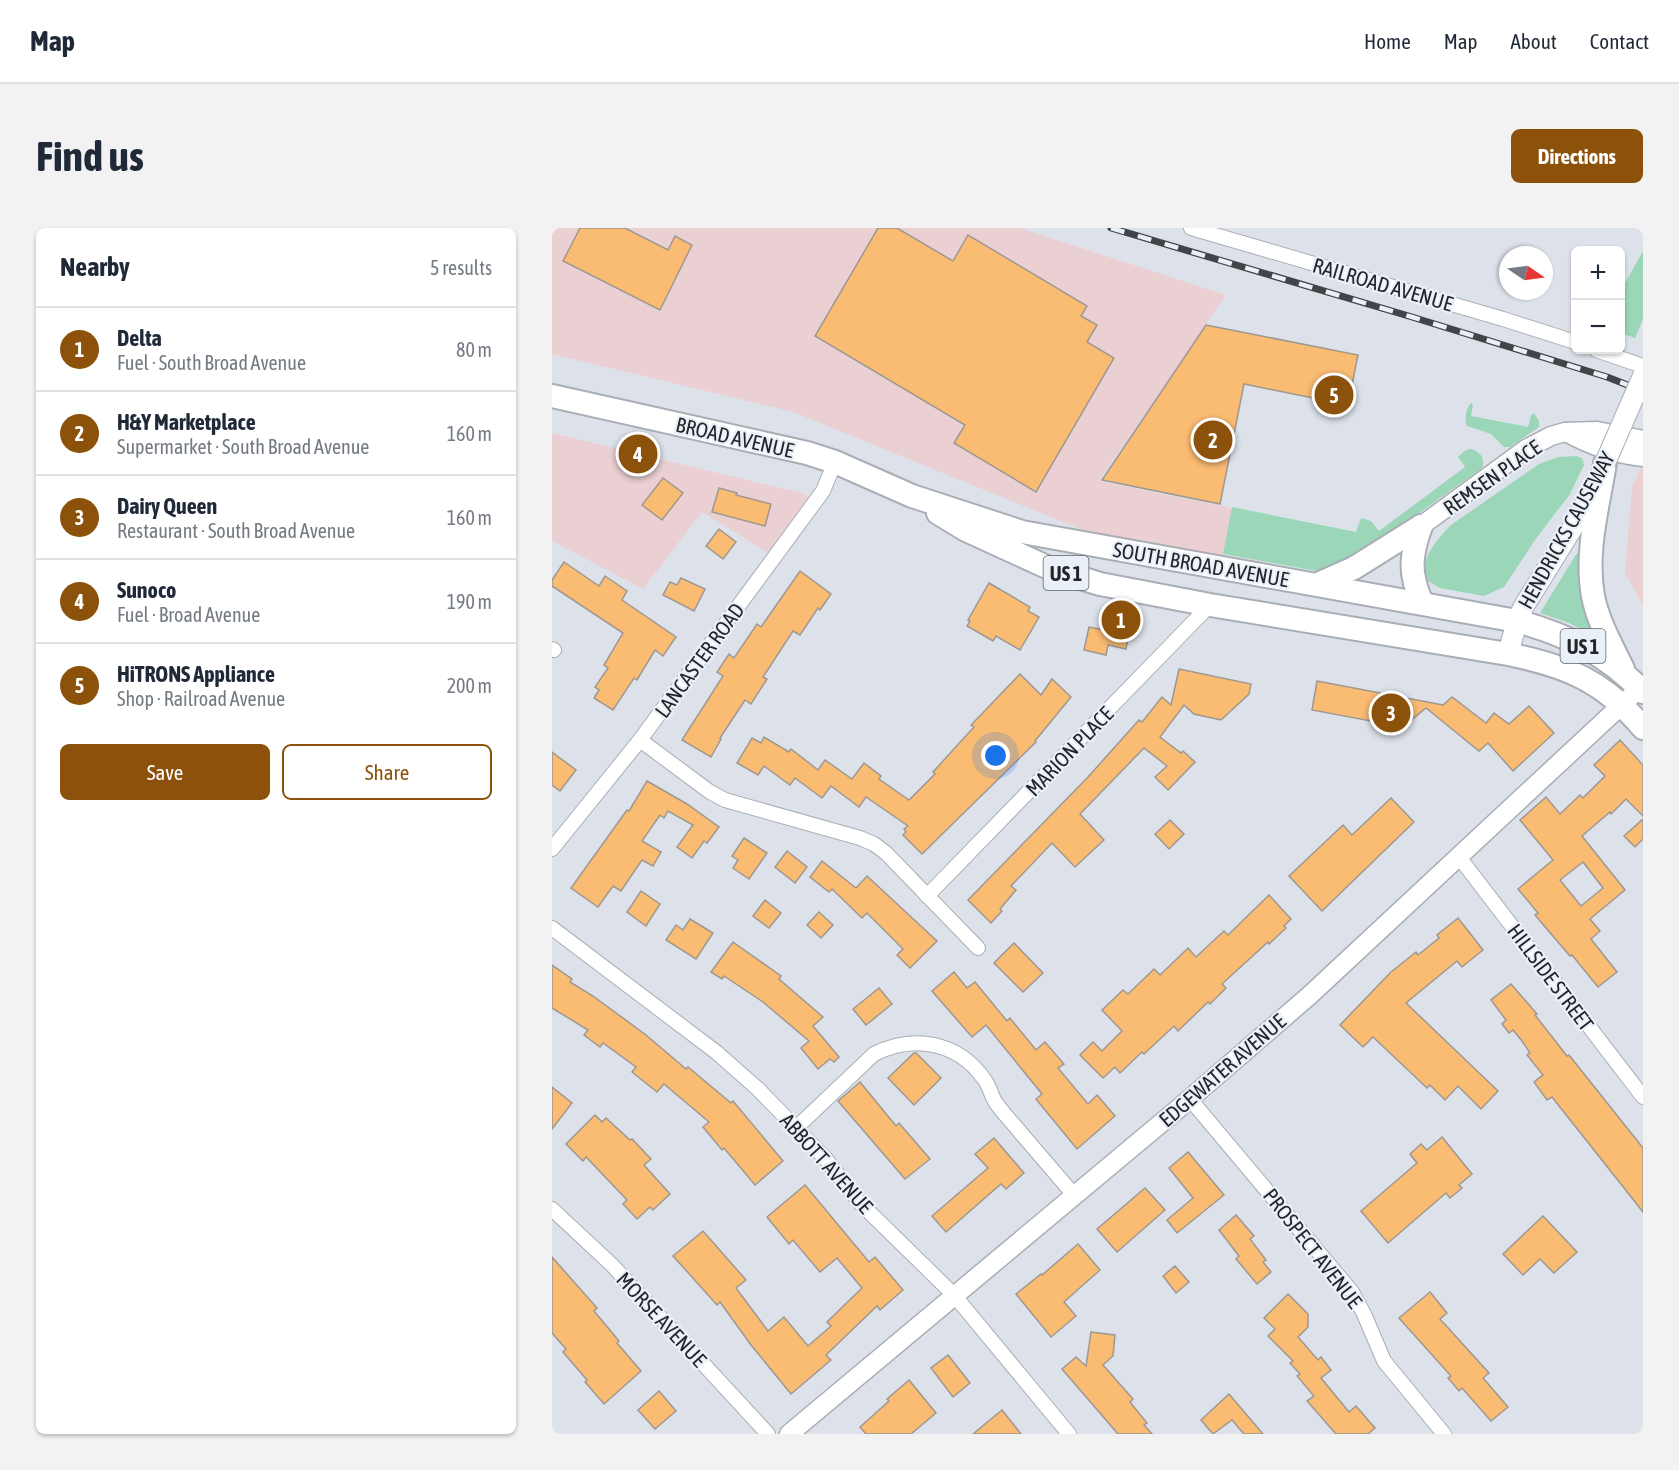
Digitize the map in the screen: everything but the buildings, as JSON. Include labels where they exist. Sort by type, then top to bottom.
[{"type":"main road","name":"HENDRICKS CAUSEWAY","points":[[1508,654],[1517,621],[1573,527],[1605,463],[1643,376]]},
{"type":"main road","name":"BROAD AVENUE","points":[[554,401],[777,446],[835,462],[912,496]]},
{"type":"main road","points":[[1605,463],[1590,549],[1593,597],[1606,633],[1638,685]]},
{"type":"main road","name":"SOUTH BROAD AVENUE","points":[[912,496],[1022,532],[1517,621],[1578,643],[1607,659],[1638,685]]},
{"type":"main road","name":"SOUTH BROAD AVENUE","points":[[912,496],[966,530],[1049,568],[1100,584],[1210,605],[1508,654],[1552,664],[1594,684],[1622,706],[1643,728]]},
{"type":"main road","points":[[1318,584],[1354,568],[1421,526]]},
{"type":"main road","points":[[1421,526],[1412,556],[1412,572],[1414,585],[1422,603]]},
{"type":"main road","points":[[1210,605],[1221,583],[1242,571]]},
{"type":"street","name":"RAILROAD AVENUE","points":[[1191,228],[1503,318],[1571,341]]},
{"type":"street","points":[[1608,354],[1643,366]]},
{"type":"street","name":"REMSEN PLACE","points":[[1421,526],[1526,449],[1551,436],[1565,432],[1597,431],[1643,440]]},
{"type":"street","name":"REMSEN PLACE","points":[[1565,432],[1590,445],[1628,456],[1643,457]]},
{"type":"street","name":"LANCASTER ROAD","points":[[552,849],[640,740],[823,490],[835,462]]},
{"type":"street","name":"MARION PLACE","points":[[927,896],[1210,605]]},
{"type":"street","name":"EDGEWATER AVENUE","points":[[789,1434],[1190,1099],[1310,995],[1622,706],[1638,685]]},
{"type":"street","points":[[640,740],[710,792],[725,800],[874,844],[886,853],[978,948]]},
{"type":"street","name":"HILLSIDE STREET","points":[[1459,857],[1643,1097]]},
{"type":"street","name":"ABBOTT AVENUE","points":[[552,928],[716,1052],[796,1126],[859,1202],[954,1295],[1069,1434]]},
{"type":"street","points":[[796,1126],[874,1054],[888,1047],[925,1042],[961,1055],[976,1068],[987,1081],[996,1103],[1074,1195]]},
{"type":"street","name":"PROSPECT AVENUE","points":[[1190,1099],[1352,1292],[1384,1361],[1444,1434]]},
{"type":"street","name":"MORSE AVENUE","points":[[552,1209],[612,1264],[768,1434]]},
{"type":"shaded area","points":[[552,228],[1020,228],[1226,295],[1099,481],[1232,508],[1223,557],[1085,531],[793,412],[552,354]]},
{"type":"shaded area","points":[[552,433],[802,493],[816,501],[775,557],[702,512],[643,589],[552,541]]},
{"type":"shaded area","points":[[1643,463],[1643,605],[1625,573],[1632,487]]},
{"type":"green space","points":[[1643,251],[1643,319],[1635,338],[1625,334],[1625,283]]},
{"type":"green space","points":[[1471,403],[1473,405],[1471,416],[1528,427],[1531,415],[1534,413],[1539,421],[1539,427],[1510,447],[1504,447],[1491,434],[1467,426],[1466,414]]},
{"type":"green space","points":[[1471,449],[1481,456],[1482,468],[1351,562],[1326,571],[1317,571],[1223,554],[1232,507],[1356,532],[1361,518],[1371,521],[1379,531],[1465,467],[1458,457]]},
{"type":"green space","points":[[1558,457],[1582,458],[1584,465],[1570,494],[1535,540],[1504,587],[1484,596],[1440,588],[1428,581],[1425,566],[1430,551],[1451,525],[1539,464]]},
{"type":"green space","points":[[1577,553],[1580,555],[1581,594],[1593,632],[1591,634],[1540,613]]},
{"type":"railway","points":[[1111,228],[1412,317],[1607,377],[1643,391]]},
{"type":"place","name":"HiTRONS Appliance","points":[[1334,395]]},
{"type":"place","name":"H&Y Marketplace","points":[[1213,440]]},
{"type":"place","name":"Sunoco","points":[[638,454]]},
{"type":"place","name":"Delta","points":[[1121,620]]},
{"type":"place","name":"Dairy Queen","points":[[1391,713]]}]
